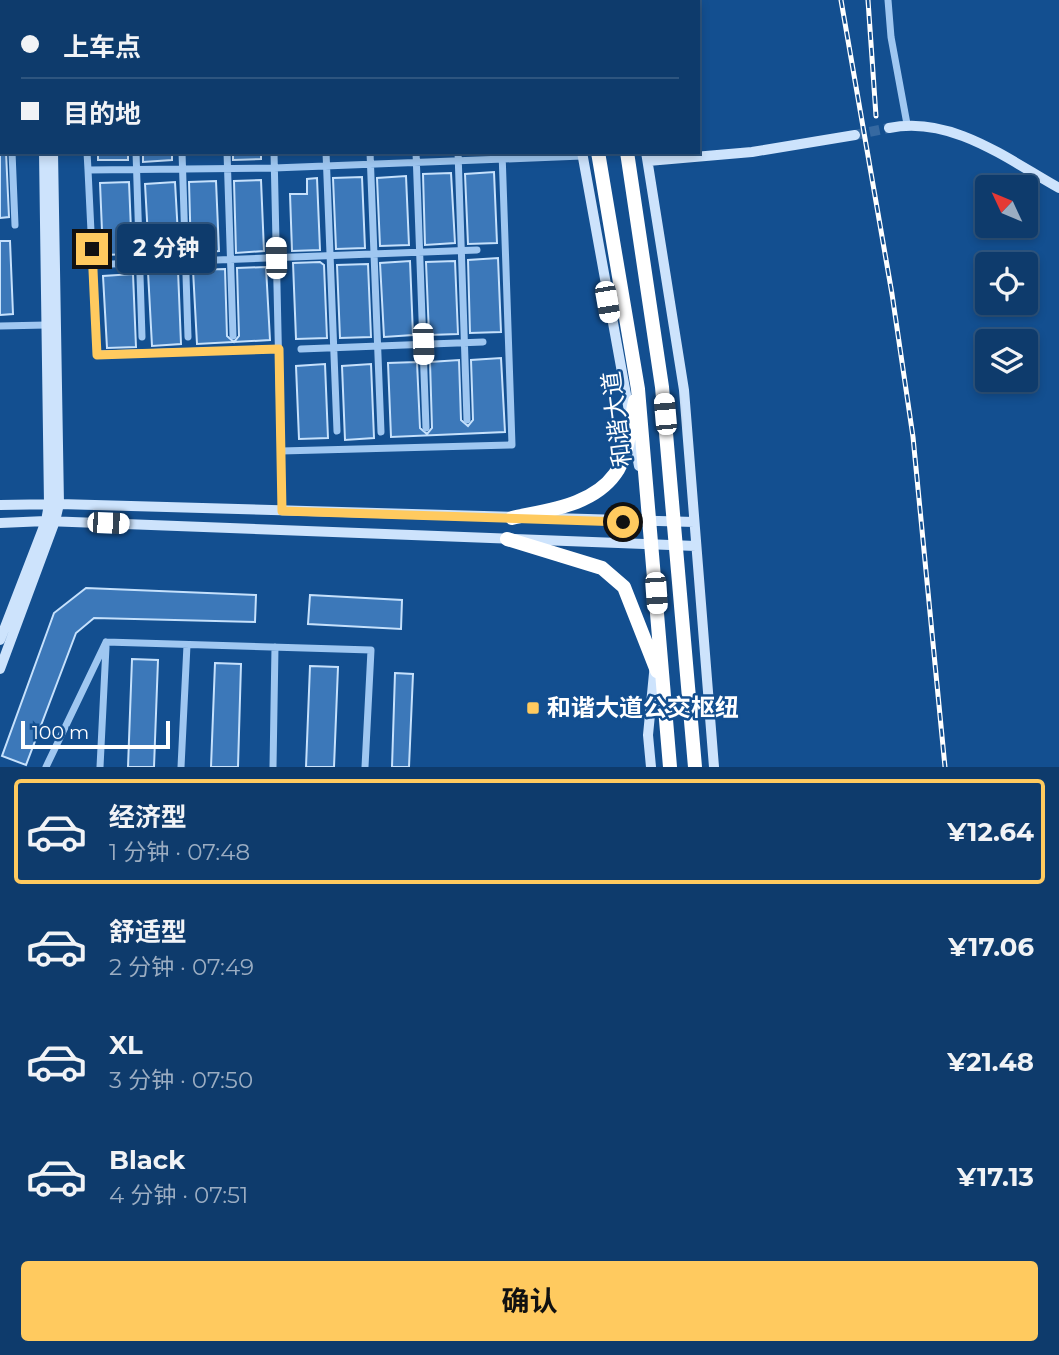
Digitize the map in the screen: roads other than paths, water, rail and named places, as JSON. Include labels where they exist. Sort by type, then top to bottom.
[{"type":"highway","name":"和谐大道","points":[[598,154],[638,389],[670,767]]},
{"type":"highway","name":"和谐大道","points":[[627,154],[662,387],[695,767]]},
{"type":"highway","points":[[512,518],[567,506],[600,490],[616,473],[638,389]]},
{"type":"highway","points":[[507,539],[602,568],[624,587],[664,692]]},
{"type":"street","points":[[888,0],[891,37],[907,124]]},
{"type":"street","points":[[889,128],[907,124],[931,126],[971,139],[1059,188]]},
{"type":"street","points":[[714,767],[684,390],[647,157],[752,152],[855,135]]},
{"type":"street","points":[[12,154],[15,225]]},
{"type":"street","points":[[44,154],[46,325],[54,504]]},
{"type":"street","points":[[0,669],[51,521],[54,504],[53,154]]},
{"type":"street","points":[[87,154],[97,355],[279,349]]},
{"type":"street","points":[[136,154],[142,337]]},
{"type":"street","points":[[182,154],[188,337]]},
{"type":"street","points":[[227,154],[233,336]]},
{"type":"street","points":[[274,154],[282,511]]},
{"type":"street","points":[[326,154],[337,431]]},
{"type":"street","points":[[370,154],[381,432]]},
{"type":"street","points":[[416,154],[426,428]]},
{"type":"street","points":[[88,170],[274,168],[416,162],[458,156],[582,154],[650,523]]},
{"type":"street","points":[[458,156],[467,420]]},
{"type":"street","points":[[281,451],[512,445],[503,156]]},
{"type":"street","points":[[112,264],[477,250]]},
{"type":"street","points":[[0,326],[46,325]]},
{"type":"street","points":[[301,349],[483,342]]},
{"type":"street","points":[[0,505],[54,504],[694,523]]},
{"type":"street","points":[[0,640],[51,521]]},
{"type":"street","points":[[0,523],[51,521],[696,546]]},
{"type":"street","points":[[650,767],[648,735],[655,665],[652,544]]},
{"type":"street","points":[[106,642],[371,650],[365,767]]},
{"type":"street","points":[[46,767],[106,642]]},
{"type":"street","points":[[100,767],[106,642]]},
{"type":"street","points":[[181,767],[187,645]]},
{"type":"street","points":[[273,767],[275,647]]},
{"type":"tunnel","points":[[855,135],[889,128]]},
{"type":"railway","points":[[841,0],[892,294],[913,437],[945,767]]},
{"type":"railway","points":[[868,0],[876,116]]},
{"type":"place","name":"和谐大道公交枢纽","points":[[533,708]]}]
